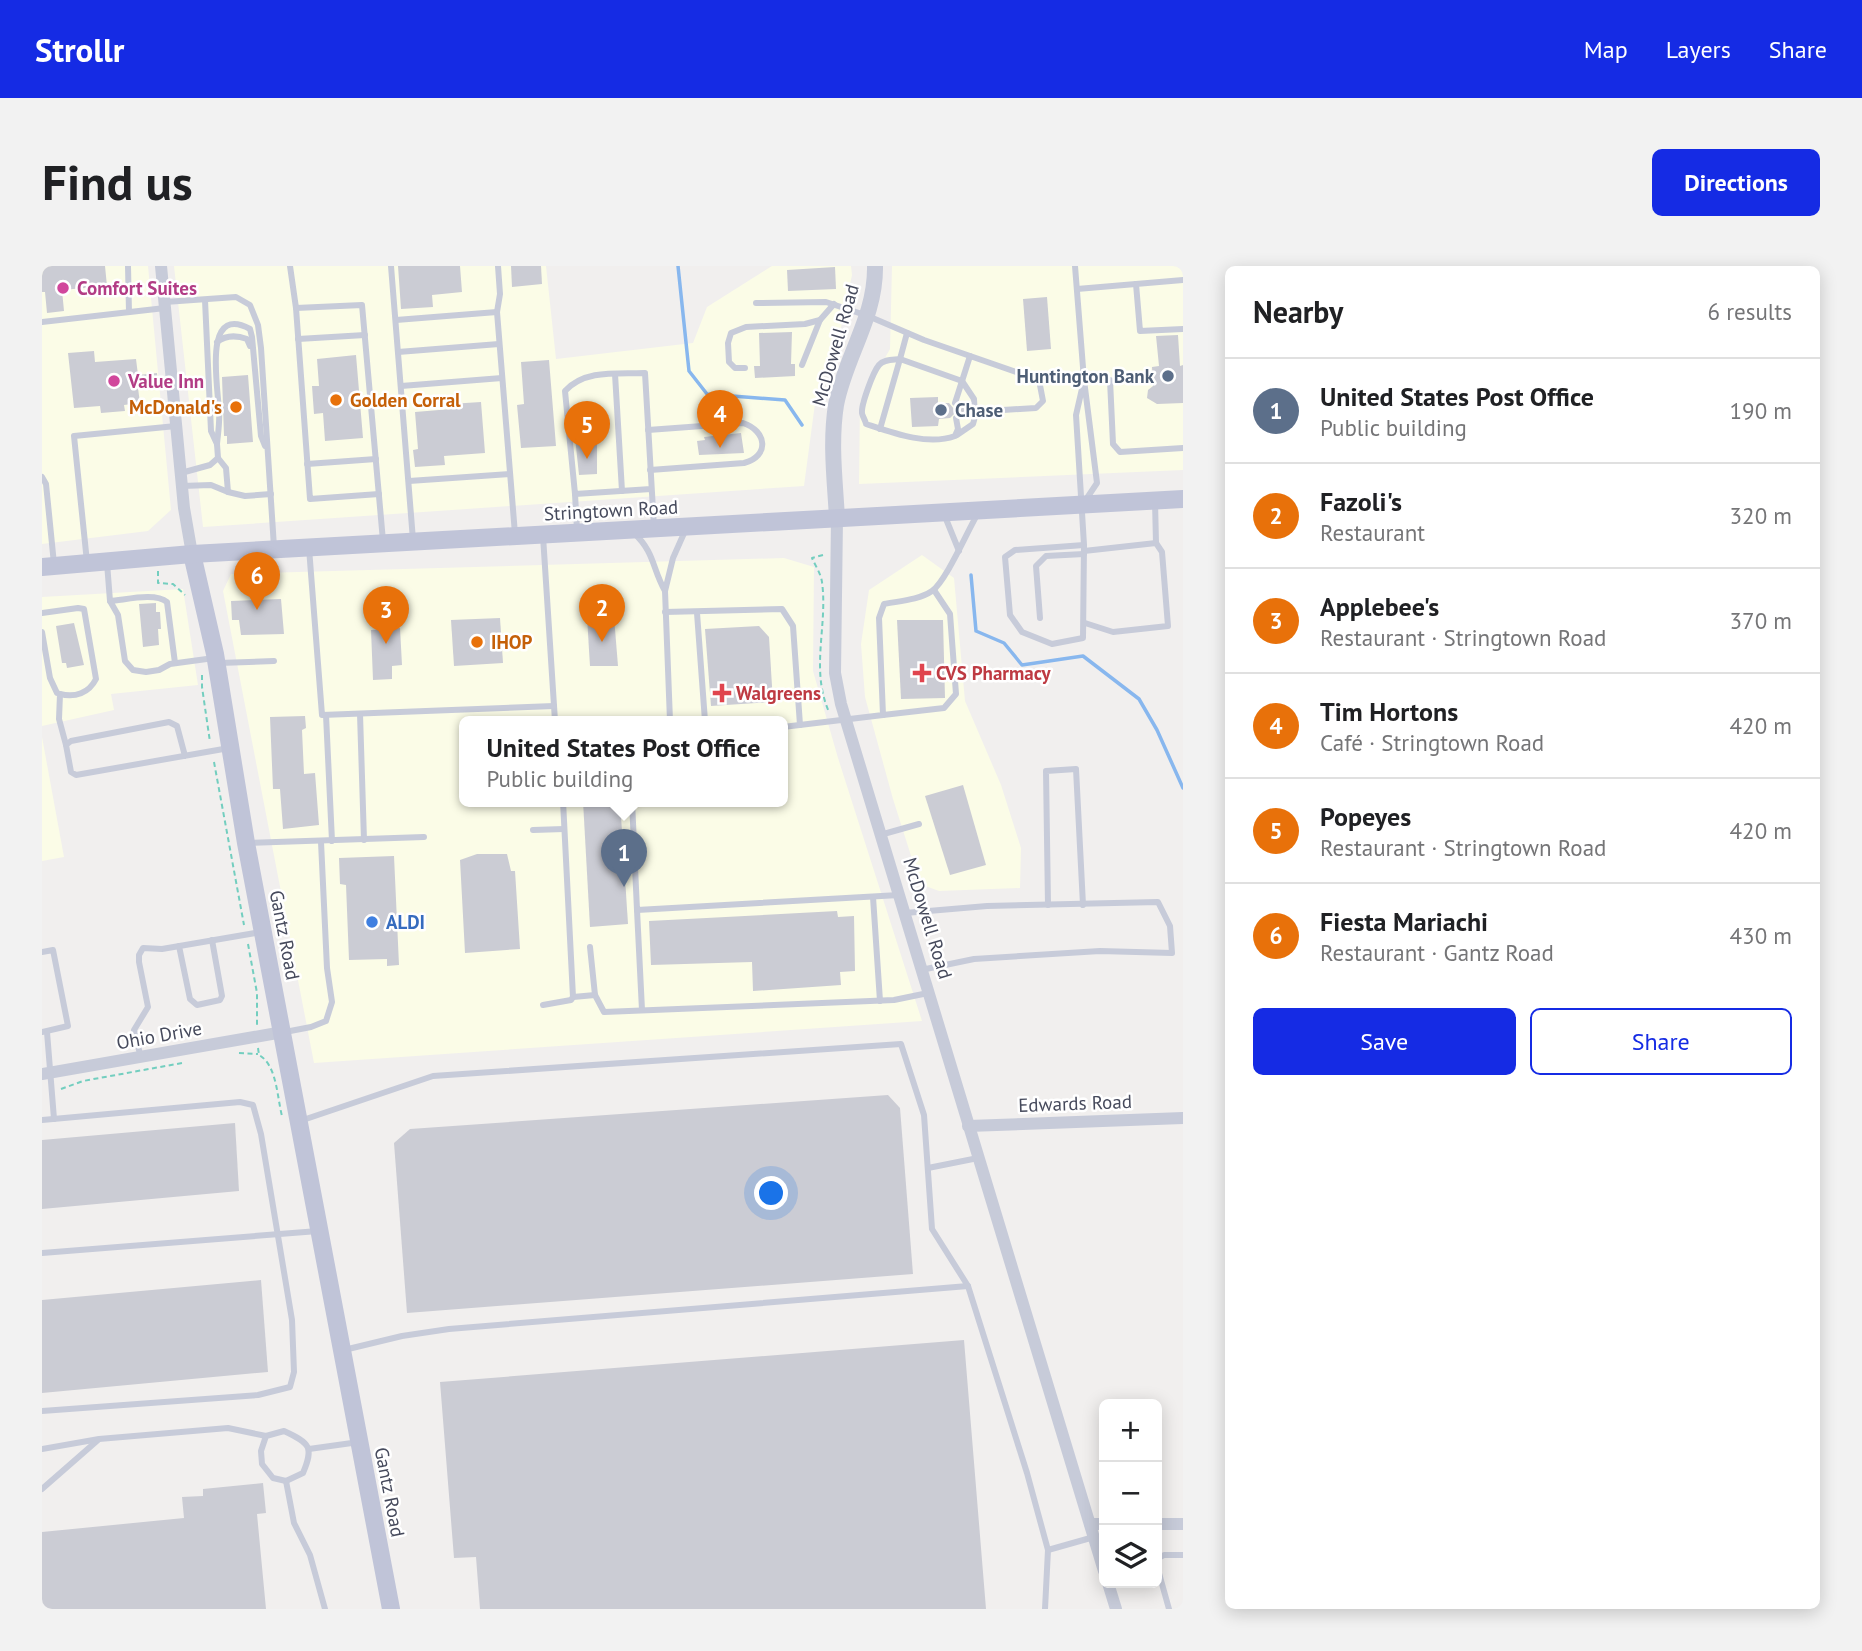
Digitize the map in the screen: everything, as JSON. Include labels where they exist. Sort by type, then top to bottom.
[{"type":"main road","name":"Stringtown Road","points":[[48,566],[274,549],[1183,499]]},
{"type":"main road","name":"Gantz Road","points":[[192,554],[211,660],[231,748],[246,843],[254,933],[283,1032],[291,1121],[320,1231],[391,1609]]},
{"type":"street","name":"Gantz Road","points":[[161,266],[181,479],[192,554]]},
{"type":"street","name":"McDowell Road","points":[[875,266],[873,296],[868,316],[836,404],[832,448],[837,518],[835,673],[845,718],[880,835],[1099,1554]]},
{"type":"street","name":"Ohio Drive","points":[[47,1074],[283,1032]]},
{"type":"street","name":"Edwards Road","points":[[968,1126],[1183,1118]]},
{"type":"street","points":[[1162,1524],[1183,1524]]},
{"type":"street","points":[[1092,1531],[1102,1525]]},
{"type":"street","points":[[1110,1588],[1116,1609]]},
{"type":"lane","points":[[128,266],[129,312]]},
{"type":"lane","points":[[290,266],[296,308],[310,499],[379,494]]},
{"type":"lane","points":[[391,266],[414,541]]},
{"type":"lane","points":[[498,266],[499,344],[516,536]]},
{"type":"lane","points":[[1075,266],[1084,380],[1097,483],[1082,505]]},
{"type":"lane","points":[[1077,289],[1183,280]]},
{"type":"lane","points":[[1136,284],[1140,331],[1183,329]]},
{"type":"lane","points":[[42,322],[236,297],[250,305],[258,325],[274,549]]},
{"type":"lane","points":[[205,300],[211,431],[218,444]]},
{"type":"lane","points":[[757,303],[819,300],[1039,380],[1110,380],[1113,444],[1120,452],[1183,448]]},
{"type":"lane","points":[[802,365],[820,320],[834,304]]},
{"type":"lane","points":[[296,308],[362,305],[383,543]]},
{"type":"lane","points":[[396,320],[497,312]]},
{"type":"lane","points":[[745,368],[735,368],[729,362],[728,342],[731,333],[746,327],[805,324],[820,320]]},
{"type":"lane","points":[[228,492],[226,468],[218,458],[220,420],[217,342],[220,332],[229,325],[239,323],[250,329],[261,436],[268,455]]},
{"type":"lane","points":[[880,429],[907,333]]},
{"type":"lane","points":[[298,339],[365,335]]},
{"type":"lane","points":[[217,342],[229,336],[240,336],[247,339],[253,351]]},
{"type":"lane","points":[[398,352],[499,344]]},
{"type":"lane","points":[[956,403],[970,356]]},
{"type":"lane","points":[[900,359],[962,381],[974,399],[975,416],[973,424],[956,436],[932,440],[880,429],[866,424],[862,414],[879,365],[890,360],[900,359]]},
{"type":"lane","points":[[577,533],[565,391],[570,385],[592,374],[645,373],[654,528]]},
{"type":"lane","points":[[615,374],[622,491]]},
{"type":"lane","points":[[401,386],[502,378]]},
{"type":"lane","points":[[1003,410],[1036,408],[1044,401],[1039,380]]},
{"type":"lane","points":[[1084,380],[1076,415],[1084,550],[1083,638],[1052,644],[1022,632],[1010,615],[1006,557],[1015,550],[1084,550]]},
{"type":"lane","points":[[956,436],[957,418]]},
{"type":"lane","points":[[648,430],[743,423],[754,426],[760,433],[762,442],[761,453],[754,461],[650,470]]},
{"type":"lane","points":[[88,563],[74,436],[176,426]]},
{"type":"lane","points":[[181,479],[210,465],[218,458]]},
{"type":"lane","points":[[307,464],[376,459]]},
{"type":"lane","points":[[409,481],[510,474]]},
{"type":"lane","points":[[42,477],[46,484],[48,566]]},
{"type":"lane","points":[[181,479],[245,496],[271,494]]},
{"type":"lane","points":[[575,494],[651,489]]},
{"type":"lane","points":[[1085,623],[1114,632],[1168,626],[1162,552],[1156,543],[1155,501]]},
{"type":"lane","points":[[883,715],[879,618],[884,604],[934,590],[959,551],[979,511]]},
{"type":"lane","points":[[944,513],[959,551]]},
{"type":"lane","points":[[670,716],[665,592],[673,558],[687,526]]},
{"type":"lane","points":[[631,530],[645,544],[653,558],[657,578],[665,592]]},
{"type":"lane","points":[[542,534],[555,716]]},
{"type":"lane","points":[[1040,618],[1036,566],[1046,556],[1156,543]]},
{"type":"lane","points":[[309,547],[322,715],[554,706]]},
{"type":"lane","points":[[106,561],[110,601],[118,615],[125,661],[133,670],[146,672],[175,663],[211,660],[274,662]]},
{"type":"lane","points":[[788,726],[944,708],[956,694],[950,614],[934,590]]},
{"type":"lane","points":[[110,601],[155,598],[167,603],[175,663]]},
{"type":"lane","points":[[42,613],[78,608],[84,610],[96,679],[91,688],[80,694],[66,696],[57,692],[50,678],[42,632]]},
{"type":"lane","points":[[665,612],[782,609],[793,626],[800,724]]},
{"type":"lane","points":[[698,613],[705,716]]},
{"type":"lane","points":[[60,694],[59,719],[73,775],[231,748]]},
{"type":"lane","points":[[359,714],[365,840]]},
{"type":"lane","points":[[326,715],[332,841]]},
{"type":"lane","points":[[66,745],[71,741],[169,722],[177,726],[185,756]]},
{"type":"lane","points":[[1048,905],[1046,771],[1076,769],[1083,905]]},
{"type":"lane","points":[[563,807],[573,997]]},
{"type":"lane","points":[[632,807],[642,1010]]},
{"type":"lane","points":[[880,835],[919,824]]},
{"type":"lane","points":[[533,830],[564,829]]},
{"type":"lane","points":[[246,843],[424,837]]},
{"type":"lane","points":[[283,1032],[326,1021],[332,1002],[327,968],[321,842]]},
{"type":"lane","points":[[637,910],[899,895]]},
{"type":"lane","points":[[873,897],[880,1001]]},
{"type":"lane","points":[[904,913],[987,906],[1158,902],[1170,926],[1171,953],[1100,951],[974,959],[921,970]]},
{"type":"lane","points":[[141,1058],[134,1030],[148,1007],[139,954],[143,948],[162,949],[254,933]]},
{"type":"lane","points":[[179,946],[190,999],[197,1005],[220,1000],[222,996],[212,940]]},
{"type":"lane","points":[[590,947],[595,995],[604,1012],[880,1001],[928,993]]},
{"type":"lane","points":[[42,952],[53,950],[68,1026],[45,1032],[47,1074],[53,1090],[54,1119]]},
{"type":"lane","points":[[543,1005],[571,1000],[573,997],[595,995]]},
{"type":"lane","points":[[291,1121],[433,1076],[901,1044],[924,1115],[932,1229],[968,1286],[1027,1473],[1048,1550],[1045,1609]]},
{"type":"lane","points":[[42,1120],[240,1102],[253,1105],[261,1134],[292,1320],[294,1372],[290,1387],[258,1395],[42,1411]]},
{"type":"lane","points":[[928,1168],[978,1158]]},
{"type":"lane","points":[[42,1253],[320,1231]]},
{"type":"lane","points":[[342,1350],[402,1336],[449,1329],[968,1286]]},
{"type":"lane","points":[[42,1449],[99,1438],[228,1428],[267,1436],[284,1431],[300,1438],[309,1449],[310,1456],[303,1473],[286,1481],[273,1478],[262,1464],[261,1451],[267,1436]]},
{"type":"lane","points":[[42,1489],[99,1438]]},
{"type":"lane","points":[[309,1449],[360,1442]]},
{"type":"lane","points":[[286,1481],[294,1523],[310,1555],[325,1609]]},
{"type":"lane","points":[[1048,1550],[1092,1531]]},
{"type":"lane","points":[[1162,1556],[1183,1555]]},
{"type":"lane","points":[[1162,1584],[1169,1609]]},
{"type":"path","points":[[157,557],[158,583],[173,584],[186,596]]},
{"type":"path","points":[[211,660],[202,687],[212,752],[254,933],[259,1055]]},
{"type":"path","points":[[237,1053],[265,1058],[291,1121]]},
{"type":"path","points":[[53,1090],[183,1063]]},
{"type":"shaded area","points":[[42,266],[148,266],[171,510],[148,531],[42,544]]},
{"type":"shaded area","points":[[174,266],[546,266],[556,359],[693,343],[707,307],[772,266],[851,266],[852,275],[839,337],[816,396],[804,486],[203,527]]},
{"type":"shaded area","points":[[892,266],[1183,266],[1183,470],[859,484],[860,402],[890,349]]},
{"type":"shaded area","points":[[922,555],[954,578],[965,701],[1001,785],[1021,848],[1020,888],[939,891],[920,884],[893,799],[865,697],[861,644],[869,590]]},
{"type":"shaded area","points":[[784,558],[814,567],[813,671],[922,1021],[314,1063],[223,591],[231,574]]},
{"type":"shaded area","points":[[183,589],[198,685],[111,694],[114,710],[42,726],[42,597]]},
{"type":"shaded area","points":[[42,737],[64,857],[42,861]]},
{"type":"building","name":"Comfort Suites","points":[[42,266],[105,266],[107,286],[62,290],[64,311],[47,313],[45,292],[42,292]]},
{"type":"building","points":[[398,266],[460,266],[462,292],[432,295],[433,307],[401,309]]},
{"type":"building","points":[[511,266],[541,266],[542,284],[512,287]]},
{"type":"building","points":[[835,267],[836,289],[788,291],[787,270]]},
{"type":"building","points":[[1047,297],[1051,349],[1027,351],[1023,299]]},
{"type":"building","points":[[792,332],[791,364],[795,364],[795,376],[755,378],[754,366],[760,366],[759,333]]},
{"type":"building","name":"Huntington Bank","points":[[1178,335],[1180,366],[1183,365],[1183,403],[1157,404],[1147,398],[1148,390],[1153,386],[1152,367],[1159,366],[1156,336]]},
{"type":"building","name":"Value Inn","points":[[94,351],[95,362],[136,359],[138,375],[157,373],[158,386],[138,388],[140,403],[124,405],[125,411],[101,413],[100,406],[74,408],[68,353]]},
{"type":"building","name":"Golden Corral","points":[[356,355],[363,438],[325,441],[323,413],[314,414],[312,386],[319,386],[317,359]]},
{"type":"building","points":[[549,360],[556,446],[521,448],[517,405],[524,404],[521,362]]},
{"type":"building","name":"McDonald's","points":[[248,375],[253,442],[227,444],[227,436],[224,436],[222,377]]},
{"type":"building","name":"Chase","points":[[938,397],[938,403],[949,403],[954,409],[958,408],[961,402],[968,402],[969,417],[962,417],[956,412],[950,418],[939,419],[938,426],[912,427],[910,398]]},
{"type":"building","points":[[481,402],[485,453],[444,456],[445,465],[415,467],[413,450],[418,449],[415,412],[451,409],[450,404]]},
{"type":"building","points":[[597,427],[597,474],[579,475],[574,428]]},
{"type":"building","points":[[741,433],[744,453],[699,455],[697,441],[705,440],[704,437]]},
{"type":"building","points":[[281,599],[284,634],[241,635],[239,620],[232,620],[231,601]]},
{"type":"building","points":[[156,603],[156,612],[160,612],[159,645],[143,647],[139,604]]},
{"type":"building","points":[[587,617],[614,617],[618,666],[590,666]]},
{"type":"building","name":"IHOP","points":[[500,618],[503,663],[454,666],[451,620]]},
{"type":"building","name":"CVS Pharmacy","points":[[897,620],[943,620],[945,698],[901,699]]},
{"type":"building","points":[[74,623],[84,665],[67,668],[66,663],[62,663],[56,626]]},
{"type":"building","name":"Walgreens","points":[[759,626],[769,637],[773,702],[711,706],[705,629]]},
{"type":"building","points":[[400,628],[402,665],[392,666],[392,679],[373,680],[371,630]]},
{"type":"building","points":[[305,716],[306,728],[302,730],[304,774],[315,773],[319,825],[283,829],[280,789],[273,789],[270,717]]},
{"type":"building","points":[[963,785],[986,865],[950,875],[925,796]]},
{"type":"building","points":[[583,807],[620,807],[628,924],[590,927]]},
{"type":"building","points":[[477,854],[507,854],[511,871],[515,871],[520,949],[465,953],[460,860]]},
{"type":"building","name":"ALDI","points":[[394,856],[399,965],[387,966],[387,959],[349,960],[346,885],[340,884],[339,858]]},
{"type":"building","points":[[837,911],[838,917],[854,916],[855,971],[840,972],[841,985],[753,991],[752,962],[651,965],[649,921]]},
{"type":"building","points":[[888,1095],[900,1108],[913,1274],[407,1313],[394,1143],[410,1129]]},
{"type":"building","points":[[235,1123],[239,1191],[42,1209],[42,1140]]},
{"type":"building","points":[[261,1280],[268,1372],[42,1393],[42,1300]]},
{"type":"building","points":[[964,1340],[986,1609],[480,1609],[476,1557],[454,1558],[440,1382]]},
{"type":"building","points":[[263,1483],[266,1513],[257,1514],[266,1609],[42,1609],[42,1532],[184,1518],[182,1497],[203,1496],[203,1489]]},
{"type":"waterway","points":[[678,266],[689,371],[707,394],[785,400],[802,425]]},
{"type":"waterway","points":[[971,575],[976,631],[1004,643],[1022,665],[1083,656],[1139,699],[1157,730],[1183,788]]},
{"type":"place","name":"Comfort Suites","points":[[63,288]]},
{"type":"place","name":"Huntington Bank","points":[[1168,376]]},
{"type":"place","name":"Value Inn","points":[[114,381]]},
{"type":"place","name":"Golden Corral","points":[[336,400]]},
{"type":"place","name":"McDonald's","points":[[236,407]]},
{"type":"place","name":"Chase","points":[[941,410]]},
{"type":"place","name":"Tim Hortons","points":[[720,448]]},
{"type":"place","name":"Popeyes","points":[[587,459]]},
{"type":"place","name":"Fiesta Mariachi","points":[[257,610]]},
{"type":"place","name":"IHOP","points":[[477,642]]},
{"type":"place","name":"Fazoli's","points":[[602,642]]},
{"type":"place","name":"Applebee's","points":[[386,644]]},
{"type":"place","name":"CVS Pharmacy","points":[[922,673]]},
{"type":"place","name":"Walgreens","points":[[722,693]]},
{"type":"place","name":"United States Post Office","points":[[624,887]]},
{"type":"place","name":"ALDI","points":[[372,922]]}]
